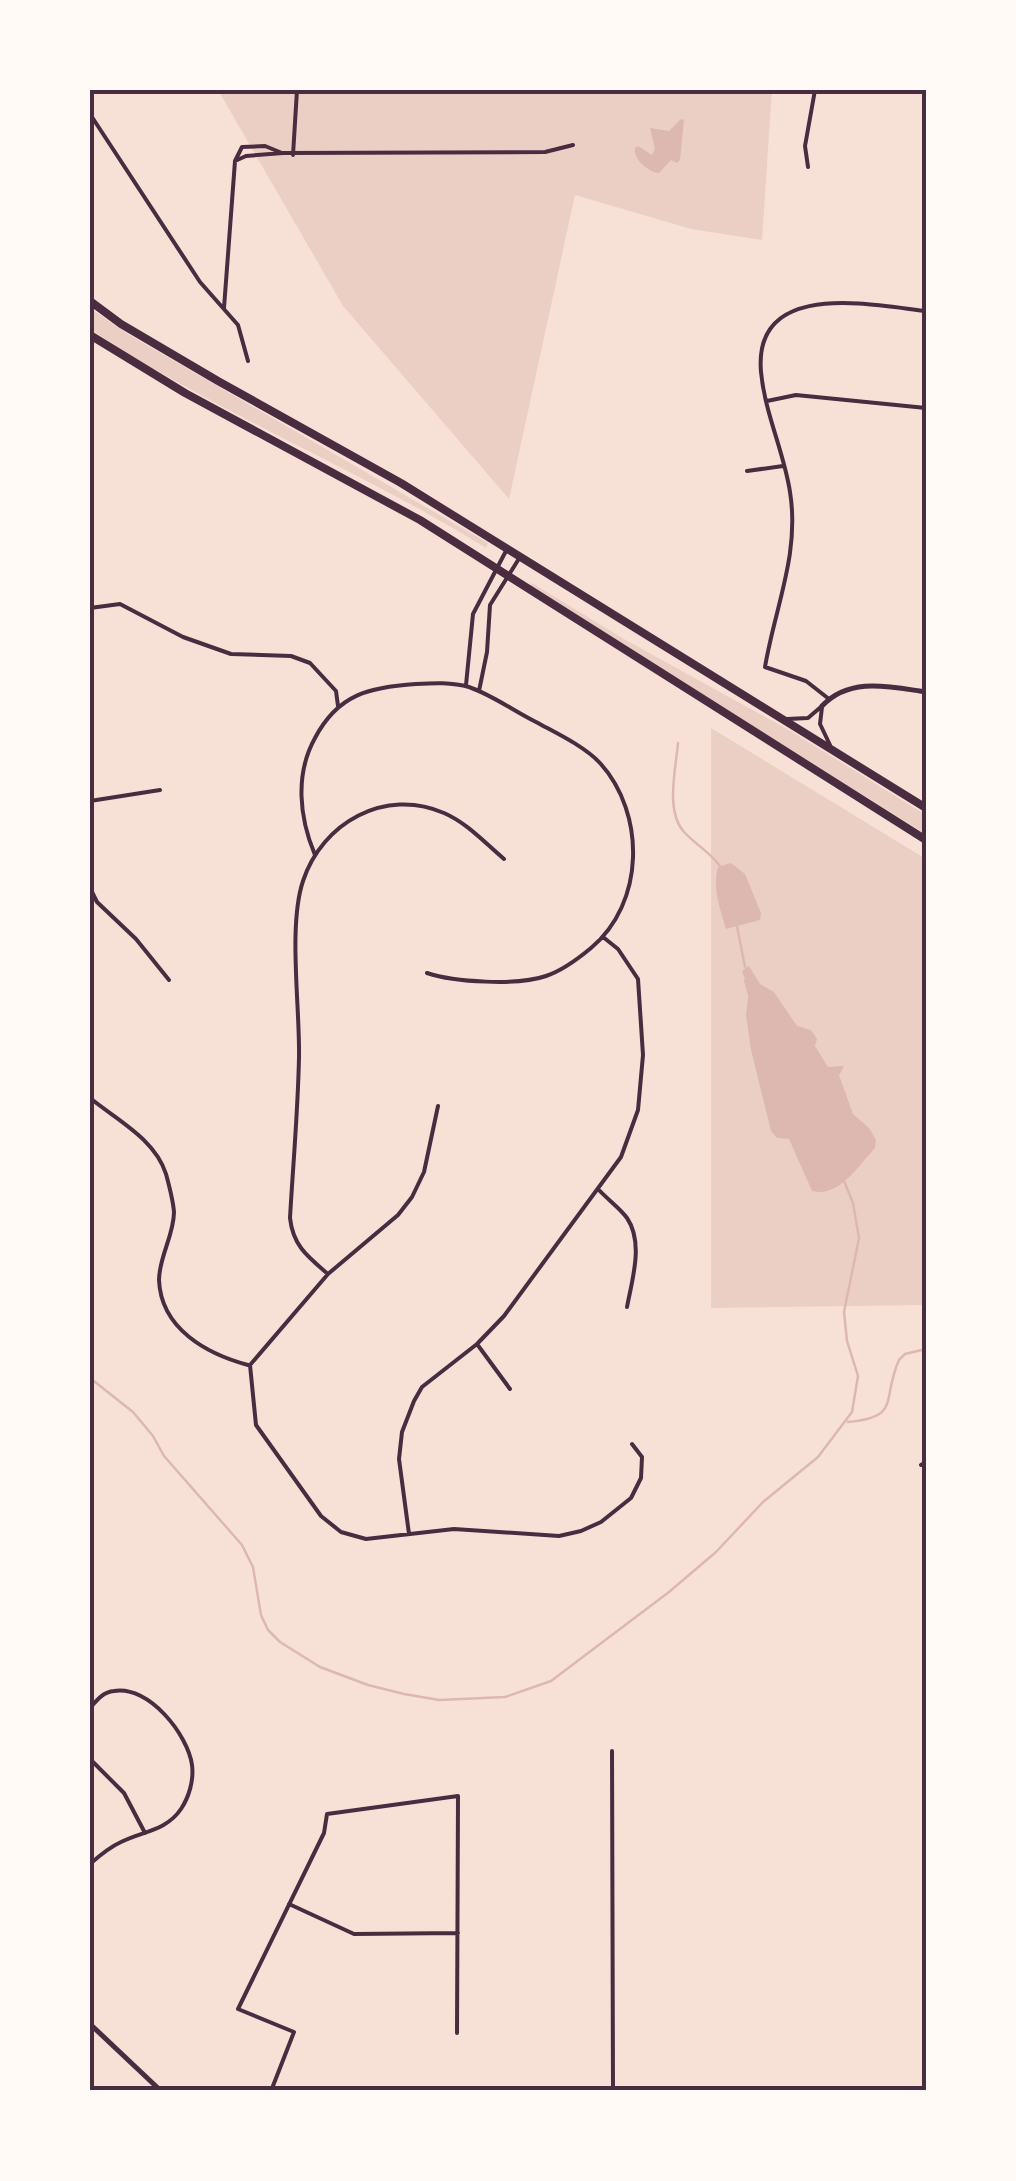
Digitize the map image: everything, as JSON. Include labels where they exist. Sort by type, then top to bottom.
[{"type":"highway","points":[[90,301],[121,324],[507,548],[926,808]]},
{"type":"highway","points":[[90,335],[185,393],[420,520],[926,840]]},
{"type":"street","points":[[293,155],[296,90]]},
{"type":"street","points":[[808,166],[805,146],[815,90]]},
{"type":"street","points":[[90,114],[200,282],[238,325],[248,361]]},
{"type":"street","points":[[224,308],[235,161],[242,147],[265,146],[293,155],[546,152],[573,145]]},
{"type":"street","points":[[264,155],[265,146]]},
{"type":"street","points":[[235,161],[246,156],[283,153]]},
{"type":"street","points":[[829,699],[806,681],[765,666],[792,553],[790,492],[766,402],[762,354],[770,333],[795,308],[840,301],[926,311]]},
{"type":"street","points":[[766,402],[796,395],[926,408]]},
{"type":"street","points":[[746,471],[784,466]]},
{"type":"street","points":[[466,686],[473,614],[507,548]]},
{"type":"street","points":[[479,692],[487,652],[488,612],[520,557]]},
{"type":"street","points":[[90,608],[120,604],[183,637],[231,654],[291,656],[310,663],[336,691],[338,706]]},
{"type":"street","points":[[315,855],[302,812],[302,779],[310,748],[338,706],[375,687],[436,683],[466,686],[552,731],[597,760],[623,802],[634,844],[633,876],[617,916],[603,937],[549,976],[526,981],[427,973]]},
{"type":"street","points":[[783,719],[804,719],[847,689],[864,686],[926,692]]},
{"type":"street","points":[[822,706],[822,732],[832,749]]},
{"type":"street","points":[[90,801],[160,790]]},
{"type":"street","points":[[328,1274],[303,1254],[292,1235],[290,1218],[298,1057],[297,930],[302,883],[332,830],[366,810],[414,805],[440,811],[462,822],[504,859]]},
{"type":"street","points":[[90,888],[97,902],[136,939],[169,980]]},
{"type":"street","points":[[409,1535],[399,1459],[408,1414],[422,1387],[477,1344],[504,1316],[621,1158],[638,1110],[643,1055],[638,979],[618,950],[603,937]]},
{"type":"street","points":[[90,1098],[139,1136],[155,1152],[165,1172],[174,1214],[159,1279],[163,1300],[173,1320],[189,1339],[211,1352],[250,1365]]},
{"type":"street","points":[[438,1106],[424,1172],[412,1197],[398,1215],[328,1274],[250,1365],[256,1425],[321,1516],[341,1532],[366,1539],[454,1530],[559,1536],[581,1531],[601,1522],[631,1498],[641,1478],[642,1457],[632,1444]]},
{"type":"street","points":[[598,1190],[627,1217],[634,1233],[636,1256],[627,1307]]},
{"type":"street","points":[[477,1344],[510,1389]]},
{"type":"street","points":[[90,1708],[112,1690],[136,1694],[172,1723],[188,1750],[192,1782],[180,1811],[166,1824],[117,1843],[90,1864]]},
{"type":"street","points":[[612,1752],[613,2091]]},
{"type":"street","points":[[90,1759],[124,1793],[145,1833]]},
{"type":"street","points":[[271,2091],[294,2032],[238,2009],[324,1833],[327,1814],[458,1796],[457,2034]]},
{"type":"street","points":[[289,1904],[354,1934],[458,1933]]},
{"type":"street","points":[[90,2024],[161,2091]]},
{"type":"shaded area","points":[[218,90],[772,90],[762,240],[691,229],[575,195],[509,499],[343,306]]},
{"type":"shaded area","points":[[684,120],[680,160],[671,160],[659,173],[646,168],[635,148],[652,155],[655,149],[650,128],[669,131]]},
{"type":"shaded area","points":[[90,308],[126,333],[488,543],[486,548],[138,359],[90,329]]},
{"type":"shaded area","points":[[532,583],[789,730],[926,815],[926,834],[529,587]]},
{"type":"shaded area","points":[[711,728],[926,859],[926,1305],[711,1308]]},
{"type":"shaded area","points":[[731,863],[745,874],[761,913],[760,920],[726,929],[716,875],[718,867]]},
{"type":"shaded area","points":[[749,966],[760,984],[774,992],[797,1026],[811,1030],[817,1039],[815,1046],[828,1067],[844,1066],[839,1075],[853,1114],[876,1140],[875,1148],[855,1171],[831,1190],[812,1191],[789,1139],[777,1138],[771,1131],[746,1015],[749,990],[742,971]]},
{"type":"waterway","points":[[678,743],[673,789],[678,823],[720,866]]},
{"type":"waterway","points":[[737,926],[745,967]]},
{"type":"waterway","points":[[745,980],[750,998]]},
{"type":"waterway","points":[[90,1378],[133,1412],[164,1456],[242,1545],[253,1567],[261,1615],[280,1642],[320,1667],[404,1694],[439,1700],[505,1697],[551,1681],[669,1592],[716,1552],[763,1502],[818,1457],[852,1412],[858,1376],[847,1341],[844,1312],[859,1238],[853,1203],[844,1181]]},
{"type":"waterway","points":[[848,1422],[865,1420],[883,1411],[899,1360],[905,1354],[926,1349]]}]
